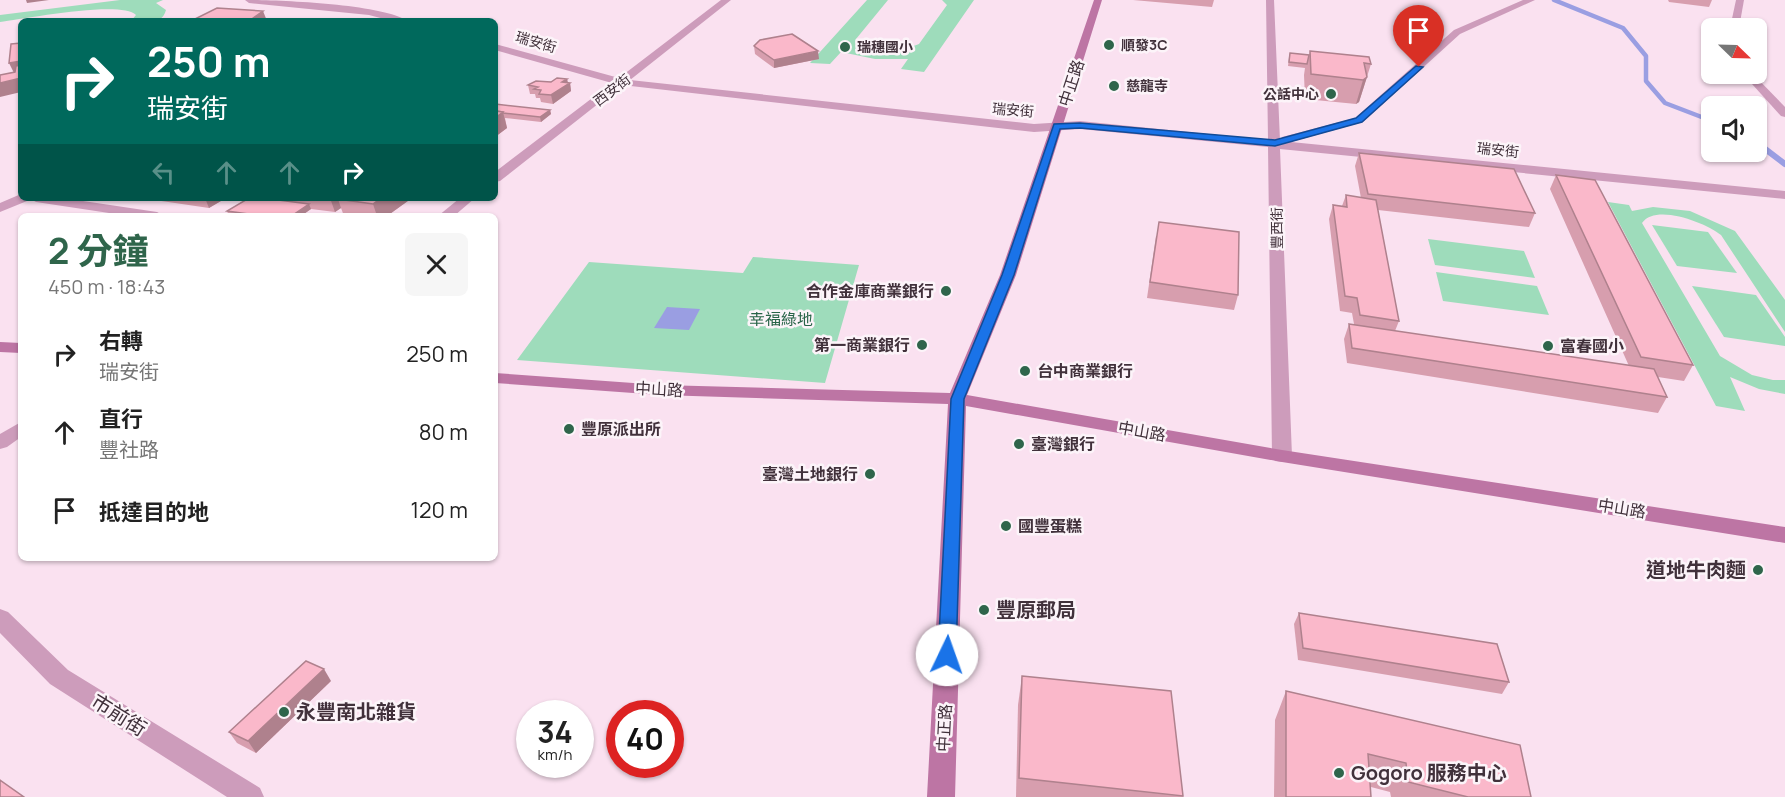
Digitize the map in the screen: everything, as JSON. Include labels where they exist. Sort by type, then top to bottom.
[{"type":"street","points":[[249,0],[370,12],[391,18]]},
{"type":"street","points":[[338,18],[350,0]]},
{"type":"street","name":"西安街","points":[[498,176],[727,0]]},
{"type":"street","name":"中正路","points":[[940,797],[957,399],[1008,275],[1098,0]]},
{"type":"street","name":"豐西街","points":[[1270,0],[1282,456]]},
{"type":"street","points":[[1275,143],[1359,120],[1457,32],[1531,0]]},
{"type":"street","points":[[1736,18],[1740,0]]},
{"type":"street","name":"瑞安街","points":[[498,47],[621,82],[1034,128],[1080,125],[1785,195]]},
{"type":"street","points":[[1757,84],[1785,114]]},
{"type":"street","points":[[0,208],[18,200]]},
{"type":"street","points":[[56,201],[137,213]]},
{"type":"street","points":[[449,213],[464,201]]},
{"type":"street","points":[[0,347],[18,348]]},
{"type":"street","name":"中山路","points":[[498,378],[661,390],[957,399],[1282,456],[1785,535]]},
{"type":"street","points":[[0,443],[18,430]]},
{"type":"street","name":"市前街","points":[[0,618],[59,677],[250,797]]},
{"type":"green space","points":[[120,0],[163,0],[156,3],[166,10],[161,18],[134,18],[136,15],[127,11],[112,9],[18,18],[0,22],[0,15]]},
{"type":"green space","points":[[867,0],[888,0],[856,39],[871,48],[887,50],[904,49],[919,44],[947,5],[942,0],[974,0],[924,72],[901,69],[908,59],[875,59],[841,52],[830,64],[810,63]]},
{"type":"green space","points":[[1608,202],[1629,205],[1632,211],[1653,207],[1690,211],[1735,231],[1785,300],[1785,332],[1721,235],[1704,225],[1669,215],[1649,217],[1642,223],[1720,356],[1752,375],[1785,380],[1785,394],[1759,389],[1730,377],[1745,411],[1716,406]]},
{"type":"green space","points":[[1652,225],[1708,232],[1737,273],[1677,266]]},
{"type":"green space","points":[[1428,239],[1524,251],[1535,278],[1435,265]]},
{"type":"green space","name":"幸福綠地","points":[[753,257],[859,265],[825,383],[517,360],[589,262],[743,273]]},
{"type":"green space","points":[[1436,272],[1537,286],[1549,315],[1443,301]]},
{"type":"green space","points":[[1692,286],[1756,295],[1785,337],[1785,346],[1724,337]]},
{"type":"water","points":[[667,307],[700,309],[689,330],[654,328]]},
{"type":"building","points":[[217,8],[263,11],[253,18],[197,18]]},
{"type":"building","points":[[792,34],[818,51],[774,60],[754,46],[760,40]]},
{"type":"building","points":[[18,43],[18,62],[9,63],[11,44]]},
{"type":"building","points":[[1310,51],[1369,57],[1371,64],[1364,63],[1367,77],[1363,80],[1311,74]]},
{"type":"building","points":[[1290,53],[1309,55],[1307,64],[1289,62]]},
{"type":"building","points":[[18,66],[18,79],[0,83],[0,75],[15,72]]},
{"type":"building","points":[[557,78],[567,79],[562,82],[570,83],[551,95],[539,94],[541,90],[534,89],[538,87],[528,85],[536,81],[551,82]]},
{"type":"building","points":[[498,104],[550,110],[540,117],[498,111]]},
{"type":"building","points":[[1359,153],[1514,169],[1535,213],[1368,194]]},
{"type":"building","points":[[1556,175],[1595,180],[1693,365],[1641,357]]},
{"type":"building","points":[[1346,195],[1376,200],[1399,321],[1360,315],[1357,298],[1345,296],[1333,205],[1347,207]]},
{"type":"building","points":[[244,201],[286,201],[309,204],[296,213],[227,211]]},
{"type":"building","points":[[352,201],[377,201],[373,204]]},
{"type":"building","points":[[1159,222],[1239,232],[1238,295],[1150,282]]},
{"type":"building","points":[[1349,324],[1654,369],[1667,397],[1352,348]]},
{"type":"building","points":[[1299,613],[1497,644],[1509,682],[1303,648]]},
{"type":"building","points":[[306,661],[324,669],[248,741],[229,732]]},
{"type":"building","points":[[1022,676],[1171,691],[1183,796],[1019,778]]},
{"type":"building","points":[[1286,691],[1520,745],[1531,797],[1468,797],[1408,782],[1406,763],[1368,754],[1371,797],[1286,797]]},
{"type":"building","points":[[0,780],[24,797],[0,797]]},
{"type":"waterway","points":[[1554,0],[1623,28],[1646,56],[1646,81],[1665,103],[1701,117]]},
{"type":"waterway","points":[[1767,150],[1785,164]]},
{"type":"place","name":"順發3C","points":[[1109,45]]},
{"type":"place","name":"瑞穗國小","points":[[845,47]]},
{"type":"place","name":"慈龍寺","points":[[1114,86]]},
{"type":"place","name":"公話中心","points":[[1331,94]]},
{"type":"place","name":"合作金庫商業銀行","points":[[946,291]]},
{"type":"place","name":"第一商業銀行","points":[[922,345]]},
{"type":"place","name":"富春國小","points":[[1548,346]]},
{"type":"place","name":"台中商業銀行","points":[[1025,371]]},
{"type":"place","name":"豐原派出所","points":[[569,429]]},
{"type":"place","name":"臺灣銀行","points":[[1019,444]]},
{"type":"place","name":"臺灣土地銀行","points":[[870,474]]},
{"type":"place","name":"國豐蛋糕","points":[[1006,526]]},
{"type":"place","name":"道地牛肉麵","points":[[1758,570]]},
{"type":"place","name":"豐原郵局","points":[[984,610]]},
{"type":"place","name":"永豐南北雜貨","points":[[284,712]]},
{"type":"place","name":"Gogoro 服務中心","points":[[1339,773]]},
{"type":"route","points":[[947,655],[957,399],[1008,275],[1057,126],[1080,125],[1275,143],[1359,120],[1419,67]]}]
